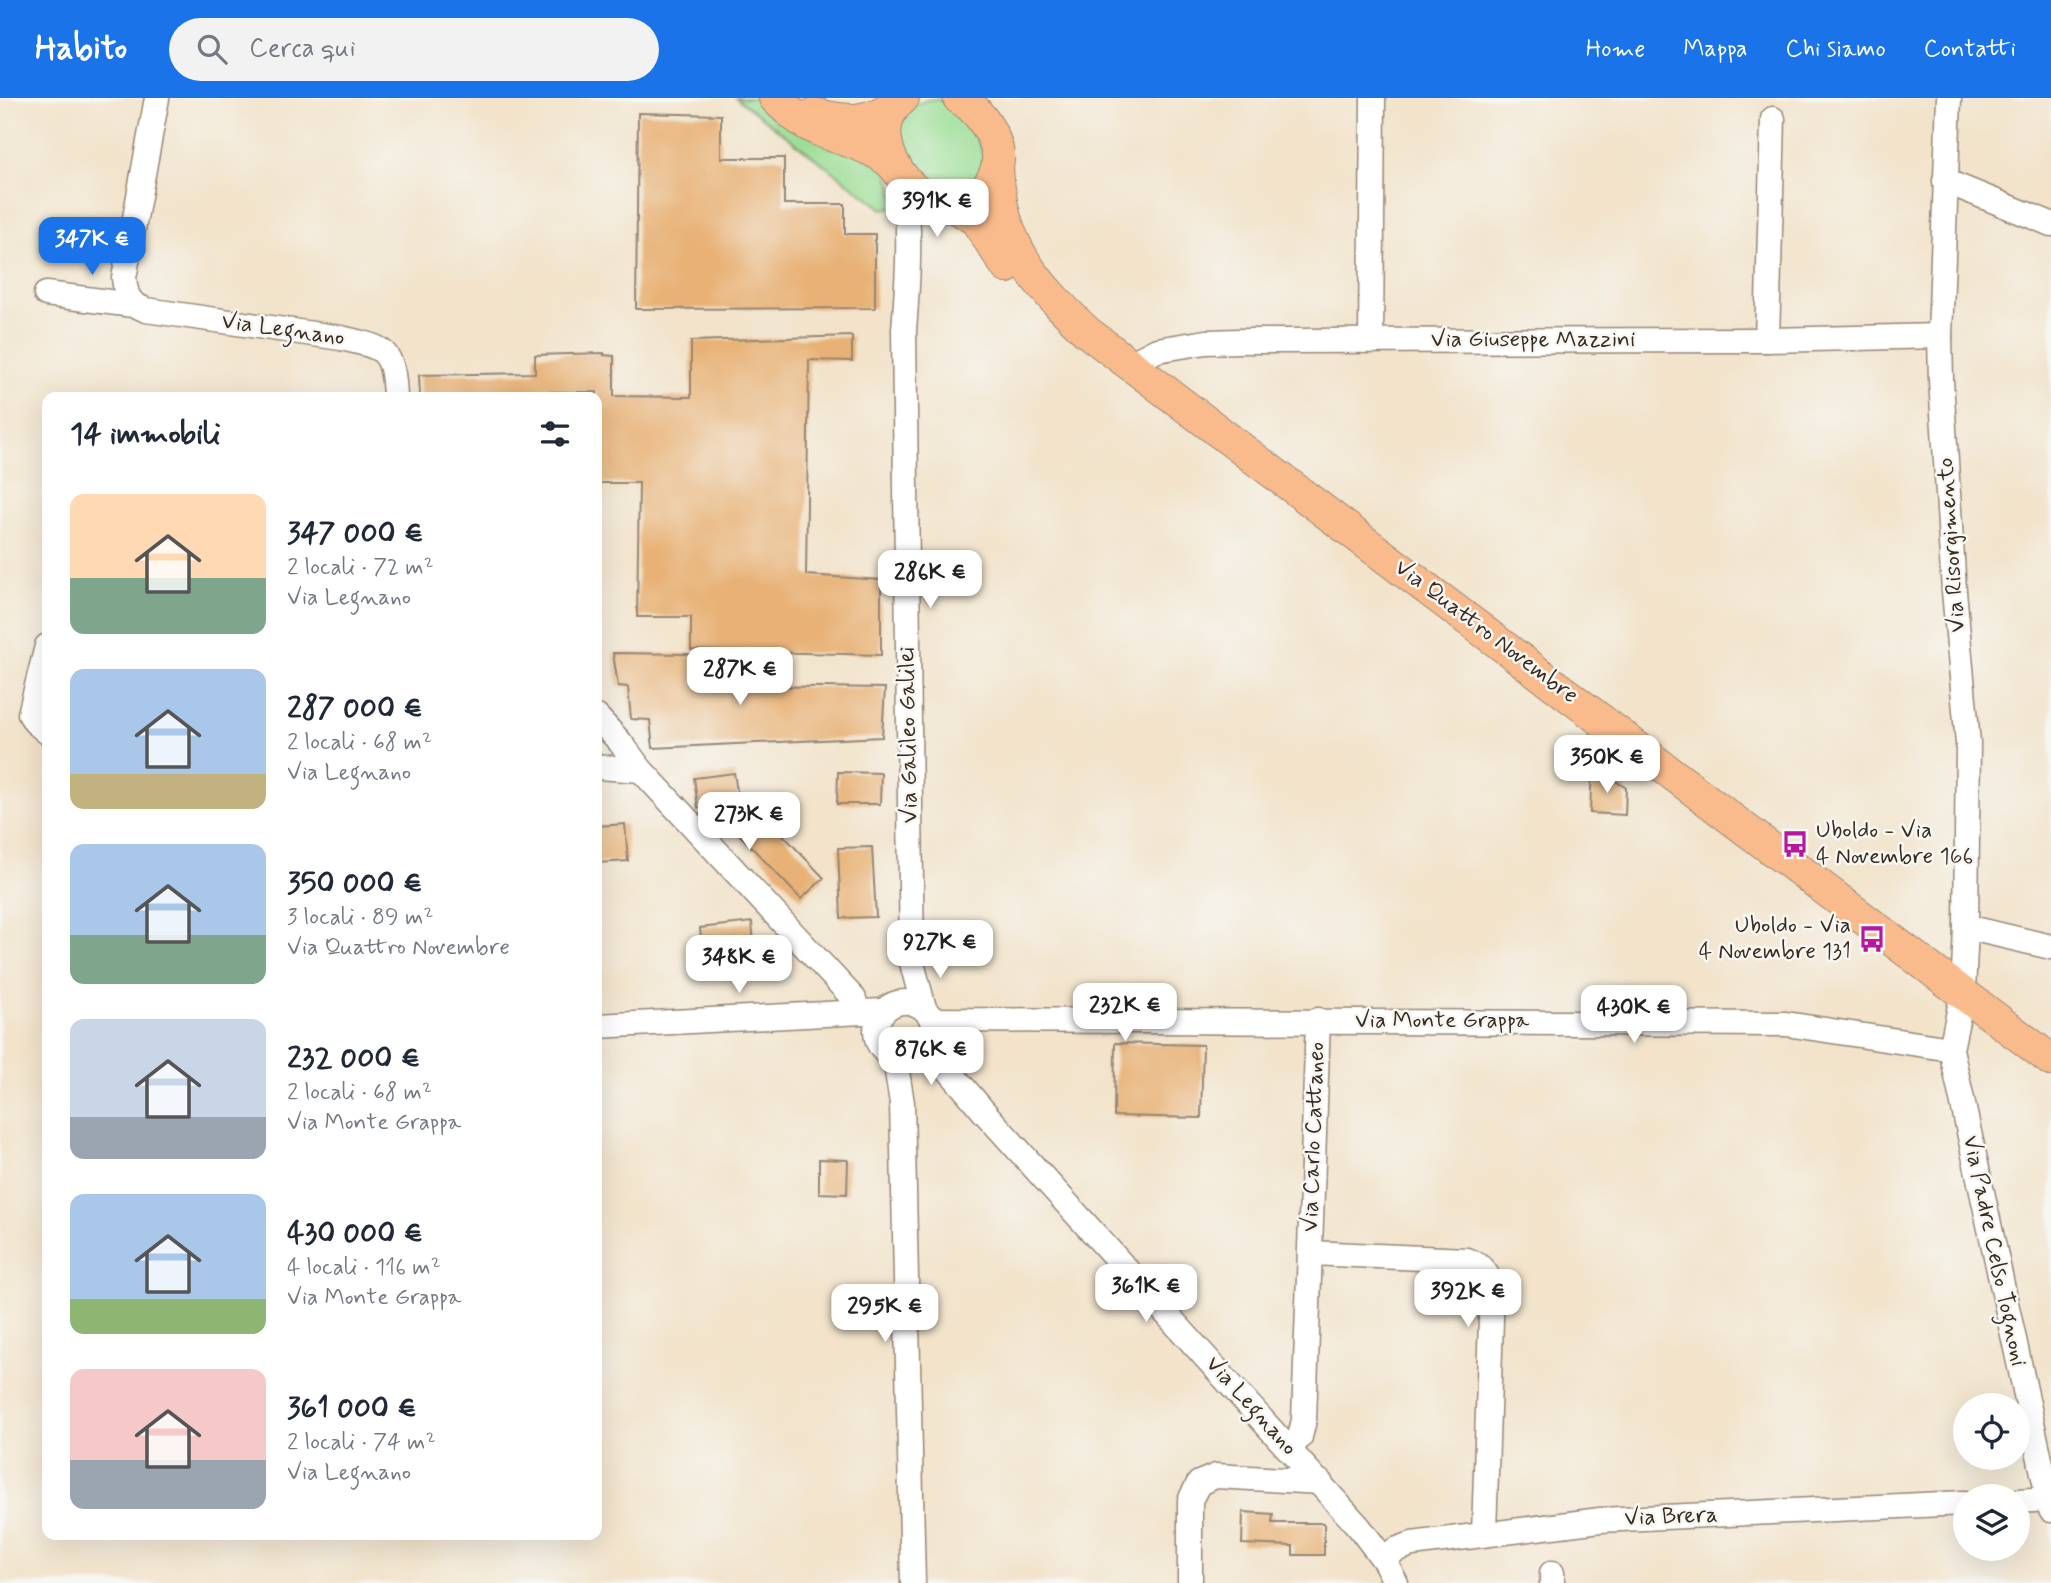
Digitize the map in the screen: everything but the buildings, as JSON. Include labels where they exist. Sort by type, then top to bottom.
[{"type":"main road","points":[[775,98],[811,127],[875,151],[894,165],[904,178]]},
{"type":"main road","points":[[783,98],[809,113],[845,121],[867,118],[889,109],[901,99]]},
{"type":"main road","name":"Via Quattro Novembre","points":[[959,98],[990,131],[997,149],[998,196],[1009,234],[1038,283],[1087,332],[2051,1060]]},
{"type":"main road","points":[[901,99],[889,117],[886,139],[893,162],[904,178]]},
{"type":"main road","points":[[952,206],[964,205],[979,197],[992,181],[997,168]]},
{"type":"main road","name":"Via Quattro Novembre","points":[[904,178],[921,196],[938,205],[952,206],[976,220],[1026,293],[1059,318],[1087,332]]},
{"type":"street","points":[[133,305],[127,298],[124,278],[157,98]]},
{"type":"street","points":[[1371,340],[1373,98]]},
{"type":"street","name":"Via Risorgimento","points":[[1949,98],[1940,336],[1954,591],[1968,743],[1963,992]]},
{"type":"street","points":[[1767,340],[1773,119]]},
{"type":"street","name":"Via Galileo Galilei","points":[[904,178],[909,256],[904,330],[912,963],[928,1014]]},
{"type":"street","points":[[1945,181],[2051,224]]},
{"type":"street","name":"Via Galileo Galilei","points":[[909,256],[913,236],[924,219],[931,213],[952,206]]},
{"type":"street","name":"Via Legnano","points":[[46,294],[133,305],[146,310],[371,344],[384,352],[392,363],[395,392]]},
{"type":"street","name":"Via Giuseppe Mazzini","points":[[1130,363],[1157,351],[1206,342],[1767,340],[1940,336]]},
{"type":"street","points":[[42,666],[30,714],[42,728]]},
{"type":"street","points":[[602,722],[641,770],[854,999],[857,1011]]},
{"type":"street","points":[[602,767],[641,770]]},
{"type":"street","points":[[1966,927],[2051,947]]},
{"type":"street","name":"Via Galileo Galilei","points":[[889,1007],[912,963]]},
{"type":"street","name":"Via Padre Celso Tognoni","points":[[1963,992],[1951,1049],[2049,1505]]},
{"type":"street","points":[[602,1026],[857,1011],[889,1007],[906,1001],[928,1014],[934,1034],[914,1054],[902,1103],[913,1583]]},
{"type":"street","points":[[889,1007],[877,1019],[876,1038],[887,1054],[914,1054]]},
{"type":"street","name":"Via Monte Grappa","points":[[928,1014],[1786,1024],[1951,1049]]},
{"type":"street","name":"Via Carlo Cattaneo","points":[[1290,1448],[1300,1437],[1304,1420],[1318,1020]]},
{"type":"street","name":"Via Legnano","points":[[914,1054],[986,1114],[1320,1482],[1384,1560],[1396,1583]]},
{"type":"street","name":"Via Carlo Cattaneo","points":[[1310,1253],[1467,1260],[1477,1264],[1490,1279],[1492,1289],[1484,1533]]},
{"type":"street","points":[[1190,1583],[1190,1500],[1199,1483],[1216,1476],[1320,1482]]},
{"type":"street","points":[[2030,1503],[2049,1505]]},
{"type":"street","name":"Via Brera","points":[[1384,1560],[1395,1550],[1412,1544],[1600,1520],[1953,1504]]},
{"type":"green space","points":[[736,98],[755,98],[767,109],[886,168],[898,206],[883,209]]},
{"type":"green space","points":[[936,99],[955,109],[963,117],[976,136],[984,158],[986,168],[960,195],[924,181],[902,149],[898,129],[910,107]]},
{"type":"place","name":"Uboldo - Via 4 Novembre 166","points":[[1795,844]]},
{"type":"place","name":"Uboldo - Via 4 Novembre 131","points":[[1872,939]]}]
